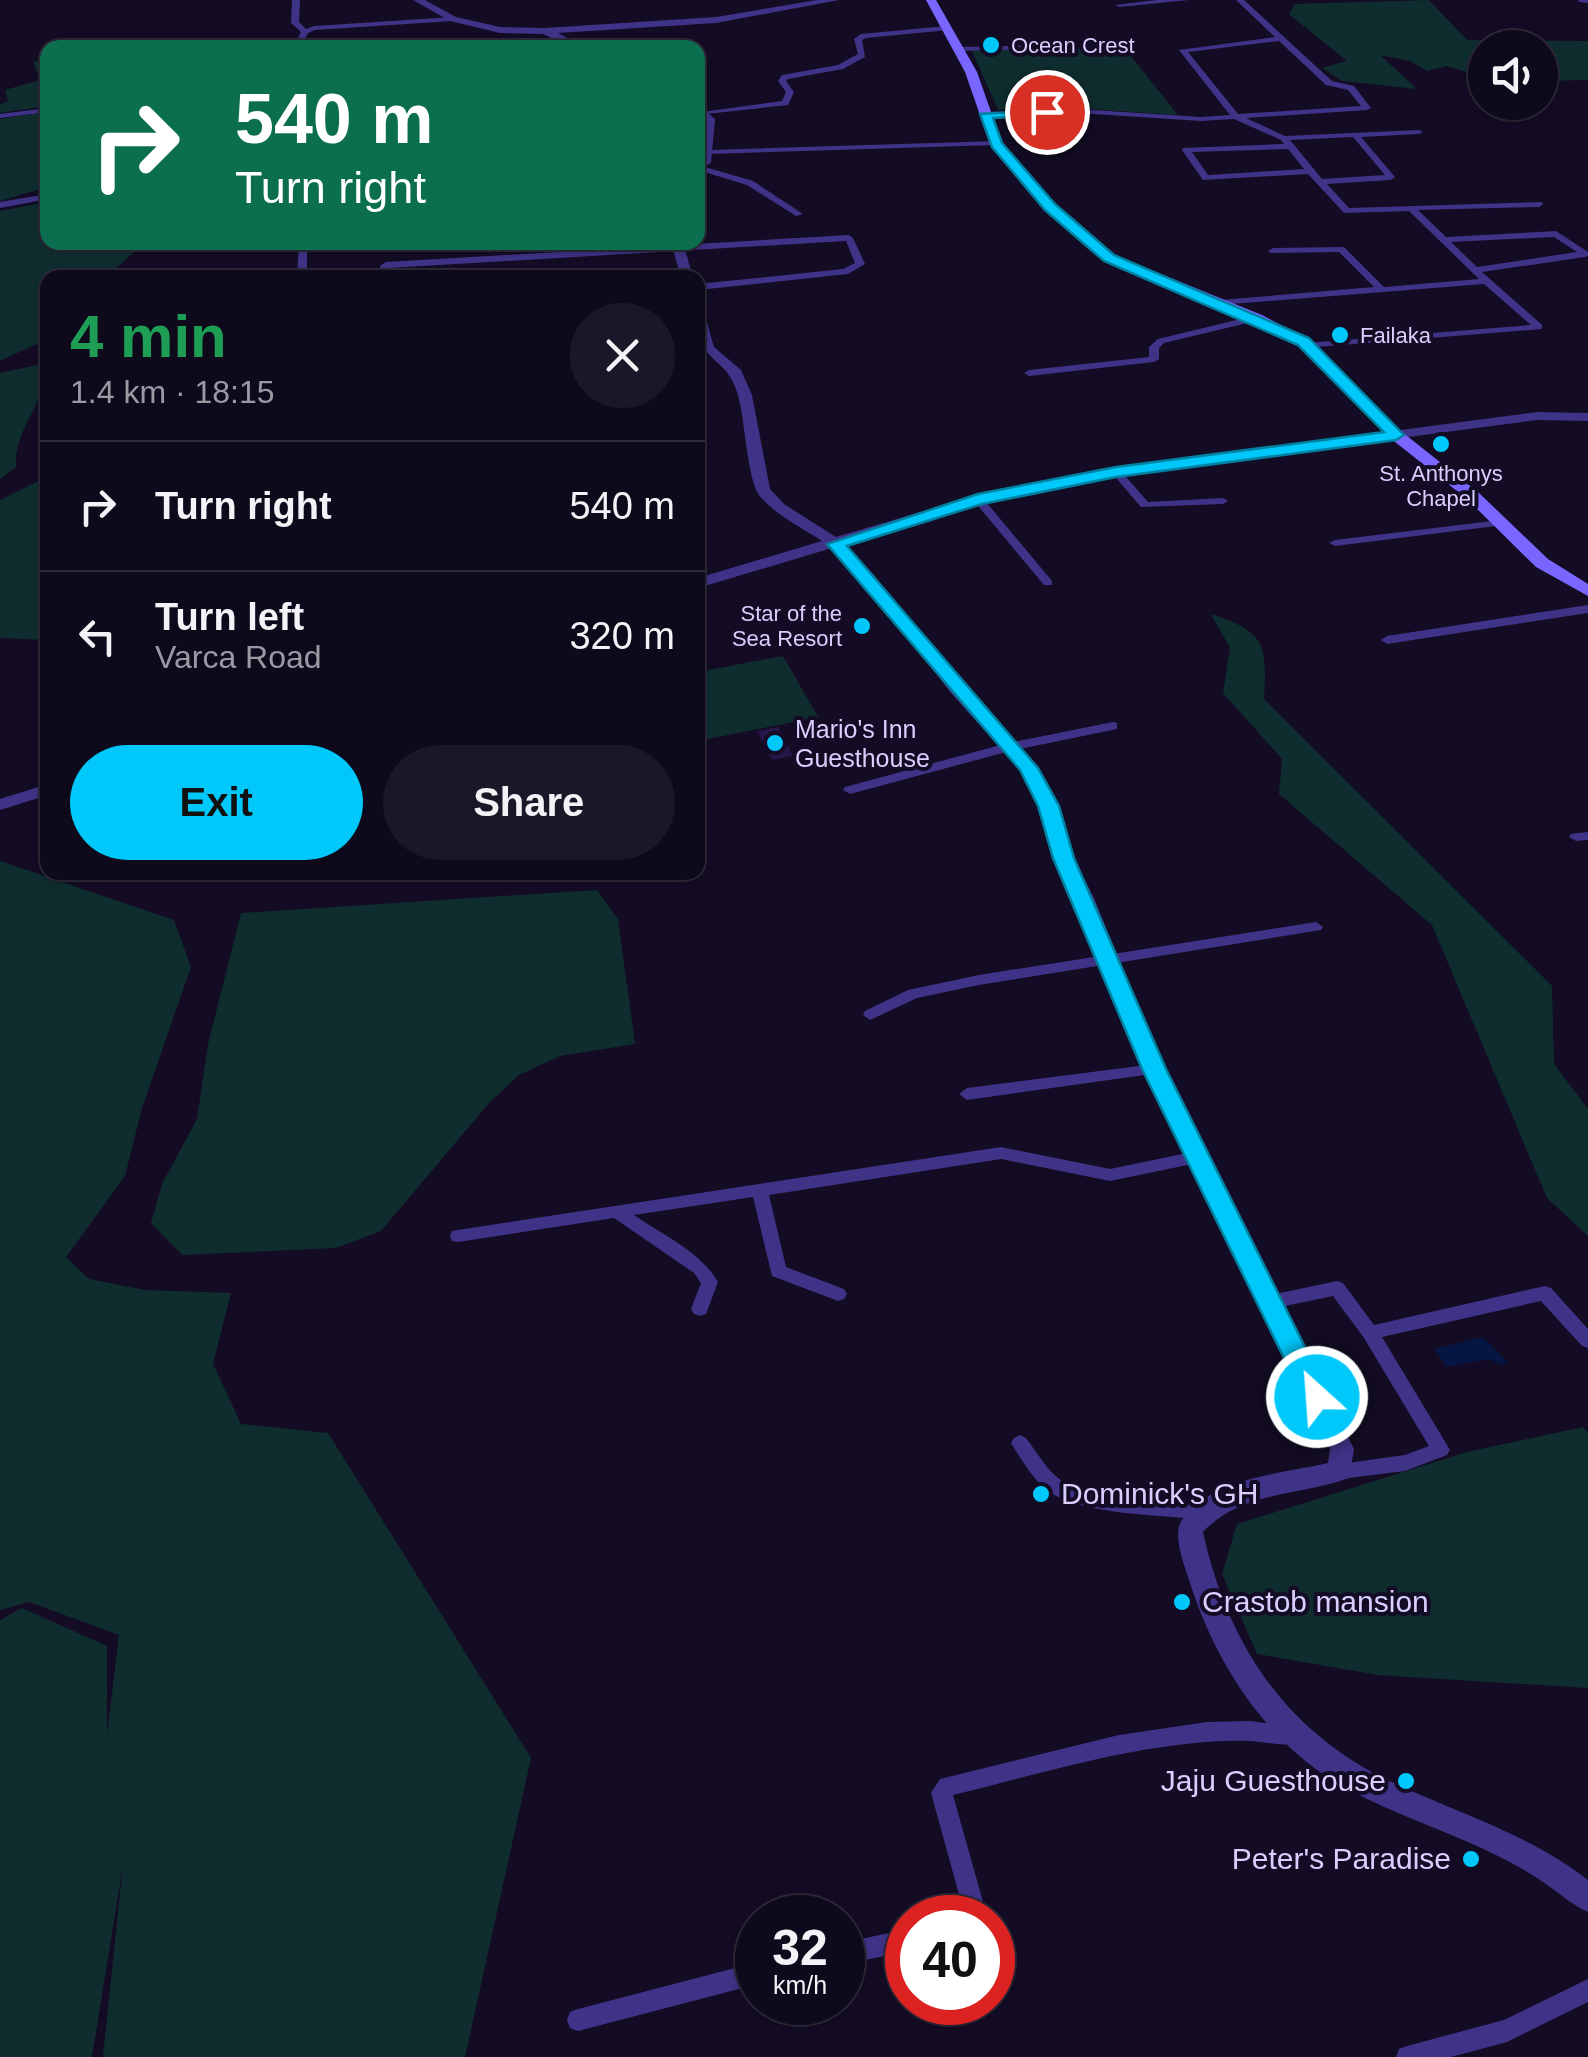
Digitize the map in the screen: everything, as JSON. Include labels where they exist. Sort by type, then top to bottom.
[{"type":"main road","points":[[931,0],[958,49],[996,142],[1027,185],[1109,258],[1257,318],[1308,346],[1396,435],[1542,563],[1588,591]]},
{"type":"street","points":[[296,0],[295,23],[305,32],[453,19]]},
{"type":"street","points":[[418,0],[453,19],[500,30],[545,31],[716,20],[834,0]]},
{"type":"street","points":[[1119,6],[1185,0]]},
{"type":"street","points":[[986,114],[1236,116],[1367,108],[1351,88],[1329,84],[1278,40],[1240,0]]},
{"type":"street","points":[[705,110],[785,103],[790,92],[784,86],[785,77],[849,64],[862,54],[858,39],[864,36],[946,28]]},
{"type":"street","points":[[545,31],[565,40]]},
{"type":"street","points":[[300,40],[305,32]]},
{"type":"street","points":[[1278,40],[1183,50],[1236,116],[1287,142],[1347,211],[1539,204]]},
{"type":"street","points":[[958,49],[1044,46]]},
{"type":"street","points":[[0,116],[40,111]]},
{"type":"street","points":[[705,113],[710,118],[705,163]]},
{"type":"street","points":[[1310,171],[1206,178],[1186,150],[1419,132]]},
{"type":"street","points":[[1319,182],[1390,177],[1355,135]]},
{"type":"street","points":[[708,152],[996,142]]},
{"type":"street","points":[[705,169],[750,183],[799,214]]},
{"type":"street","points":[[0,205],[40,198]]},
{"type":"street","points":[[1308,346],[1540,326],[1486,281],[1411,208]]},
{"type":"street","points":[[1444,240],[1556,234],[1585,254],[1474,270]]},
{"type":"street","points":[[705,245],[850,238],[860,264],[845,272],[705,286]]},
{"type":"street","points":[[1273,251],[1341,248],[1383,291]]},
{"type":"street","points":[[384,270],[386,265],[617,250]]},
{"type":"street","points":[[1222,304],[1486,281]]},
{"type":"street","points":[[1030,373],[1154,359],[1154,347],[1161,341],[1257,318]]},
{"type":"street","points":[[705,337],[708,348],[736,374],[745,396],[763,490],[779,507],[836,544],[1028,768],[1048,806],[1064,858],[1154,1069],[1342,1450],[1340,1471]]},
{"type":"street","points":[[705,581],[978,499],[1116,472],[1537,416],[1588,417]]},
{"type":"street","points":[[1116,472],[1145,505],[1223,501]]},
{"type":"street","points":[[978,499],[1048,583]]},
{"type":"street","points":[[1335,543],[1500,523]]},
{"type":"street","points":[[1387,640],[1588,609]]},
{"type":"street","points":[[850,790],[1008,747],[1112,726]]},
{"type":"street","points":[[0,806],[40,792]]},
{"type":"street","points":[[870,1015],[912,994],[1316,927]]},
{"type":"street","points":[[967,1094],[1154,1069]]},
{"type":"street","points":[[458,1236],[1002,1153],[1110,1175],[1197,1157]]},
{"type":"street","points":[[760,1190],[778,1271],[838,1294]]},
{"type":"street","points":[[618,1212],[700,1268],[710,1282],[700,1309]]},
{"type":"street","points":[[1271,1302],[1337,1288],[1370,1333],[1441,1450],[1405,1463],[1340,1471],[1235,1496],[1203,1512],[1190,1529],[1208,1596],[1248,1676],[1296,1736],[1355,1779],[1551,1865],[1588,1898]]},
{"type":"street","points":[[1370,1333],[1546,1293],[1588,1341]]},
{"type":"street","points":[[1020,1443],[1055,1486],[1096,1502],[1150,1502],[1203,1512]]},
{"type":"street","points":[[970,1895],[940,1793],[947,1786],[1192,1732],[1248,1728],[1296,1736]]},
{"type":"street","points":[[578,2020],[735,1979]]},
{"type":"street","points":[[1407,2057],[1507,2031],[1588,1990]]},
{"type":"green space","points":[[1429,0],[1468,40],[1468,73],[1447,66],[1427,71],[1410,61],[1380,55],[1417,89],[1342,81],[1322,68],[1347,61],[1289,14],[1295,4]]},
{"type":"green space","points":[[1558,41],[1588,41],[1588,80],[1558,81]]},
{"type":"green space","points":[[1122,45],[1178,115],[1090,109],[998,110],[972,51]]},
{"type":"green space","points":[[40,60],[40,80],[33,62]]},
{"type":"green space","points":[[40,80],[40,107],[0,113],[0,105],[8,101],[5,90]]},
{"type":"green space","points":[[40,113],[40,189],[0,201],[0,119]]},
{"type":"green space","points":[[40,203],[40,250],[136,250],[114,270],[40,270],[40,342],[0,361],[0,211]]},
{"type":"green space","points":[[40,364],[40,395],[20,440],[16,467],[0,479],[0,373]]},
{"type":"green space","points":[[40,480],[40,640],[0,638],[0,500]]},
{"type":"green space","points":[[1211,614],[1243,627],[1259,643],[1265,665],[1264,699],[1552,986],[1554,1064],[1588,1109],[1588,1236],[1547,1198],[1432,925],[1279,794],[1282,759],[1223,693],[1230,648]]},
{"type":"green space","points":[[783,656],[818,717],[705,740],[705,671]]},
{"type":"green space","points":[[0,861],[40,875],[40,880],[56,880],[174,920],[191,967],[142,1108],[125,1176],[66,1257],[89,1279],[145,1290],[231,1293],[213,1364],[241,1424],[328,1433],[531,1758],[465,2057],[103,2057],[123,1865],[92,2057],[0,2057],[0,1620],[22,1608],[107,1646],[107,1735],[119,1635],[29,1602],[0,1610]]},
{"type":"green space","points":[[597,890],[618,919],[635,1044],[560,1056],[519,1075],[489,1103],[381,1231],[336,1248],[182,1255],[151,1223],[162,1184],[197,1119],[208,1044],[241,913]]},
{"type":"green space","points":[[1583,1427],[1588,1433],[1588,1688],[1378,1675],[1257,1654],[1222,1574],[1237,1524],[1467,1452]]},
{"type":"water","points":[[1483,1337],[1507,1362],[1502,1365],[1489,1359],[1447,1367],[1434,1349]]},
{"type":"building","name":"Mario's Inn Guesthouse","points":[[778,727],[793,756],[772,760],[757,731]]},
{"type":"place","name":"Ocean Crest","points":[[991,45]]},
{"type":"place","name":"Failaka","points":[[1340,335]]},
{"type":"place","name":"St. Anthonys Chapel","points":[[1441,444]]},
{"type":"place","name":"Star of the Sea Resort","points":[[862,626]]},
{"type":"place","name":"Mario's Inn Guesthouse","points":[[775,743]]},
{"type":"place","name":"Dominick's GH","points":[[1041,1494]]},
{"type":"place","name":"Crastob mansion","points":[[1182,1602]]},
{"type":"place","name":"Jaju Guesthouse","points":[[1406,1781]]},
{"type":"place","name":"Peter's Paradise","points":[[1471,1859]]},
{"type":"route","points":[[1047,112],[986,114],[996,144],[1027,185],[1050,207],[1109,258],[1257,318],[1304,342],[1396,435],[1116,472],[978,499],[836,544],[1028,768],[1048,806],[1064,858],[1084,896],[1154,1069],[1317,1397]]}]
